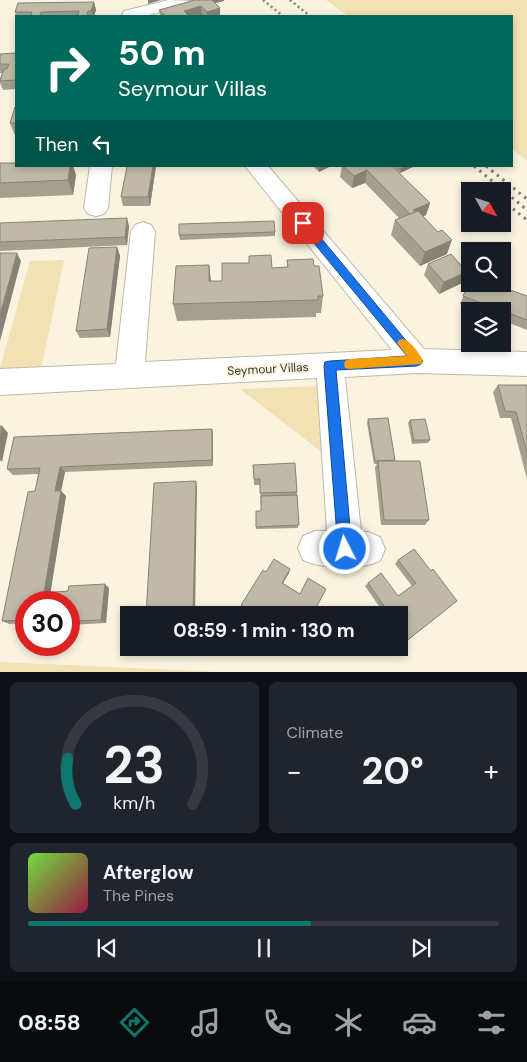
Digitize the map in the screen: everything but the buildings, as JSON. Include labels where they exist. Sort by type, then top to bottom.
[{"type":"street","points":[[118,0],[129,15]]},
{"type":"street","points":[[134,15],[184,1]]},
{"type":"street","points":[[96,208],[101,167]]},
{"type":"street","points":[[257,167],[417,361]]},
{"type":"street","points":[[129,376],[143,231]]},
{"type":"street","name":"Seymour Villas","points":[[0,382],[417,361],[527,364]]},
{"type":"street","points":[[330,366],[343,549]]},
{"type":"shaded area","points":[[326,0],[527,0],[527,161],[513,150],[513,15],[347,15]]},
{"type":"shaded area","points":[[64,260],[40,374],[0,376],[0,368],[30,261]]},
{"type":"shaded area","points":[[320,386],[327,456],[240,389]]},
{"type":"shaded area","points":[[0,662],[220,672],[0,672]]},
{"type":"railway","points":[[263,0],[282,15]]},
{"type":"railway","points":[[290,0],[309,15]]},
{"type":"railway","points":[[475,167],[527,210]]},
{"type":"railway","points":[[487,167],[527,199]]},
{"type":"railway","points":[[511,207],[527,220]]},
{"type":"slow traffic","points":[[349,364],[417,361],[403,343]]},
{"type":"route","points":[[303,223],[417,361],[330,366],[345,549]]}]
